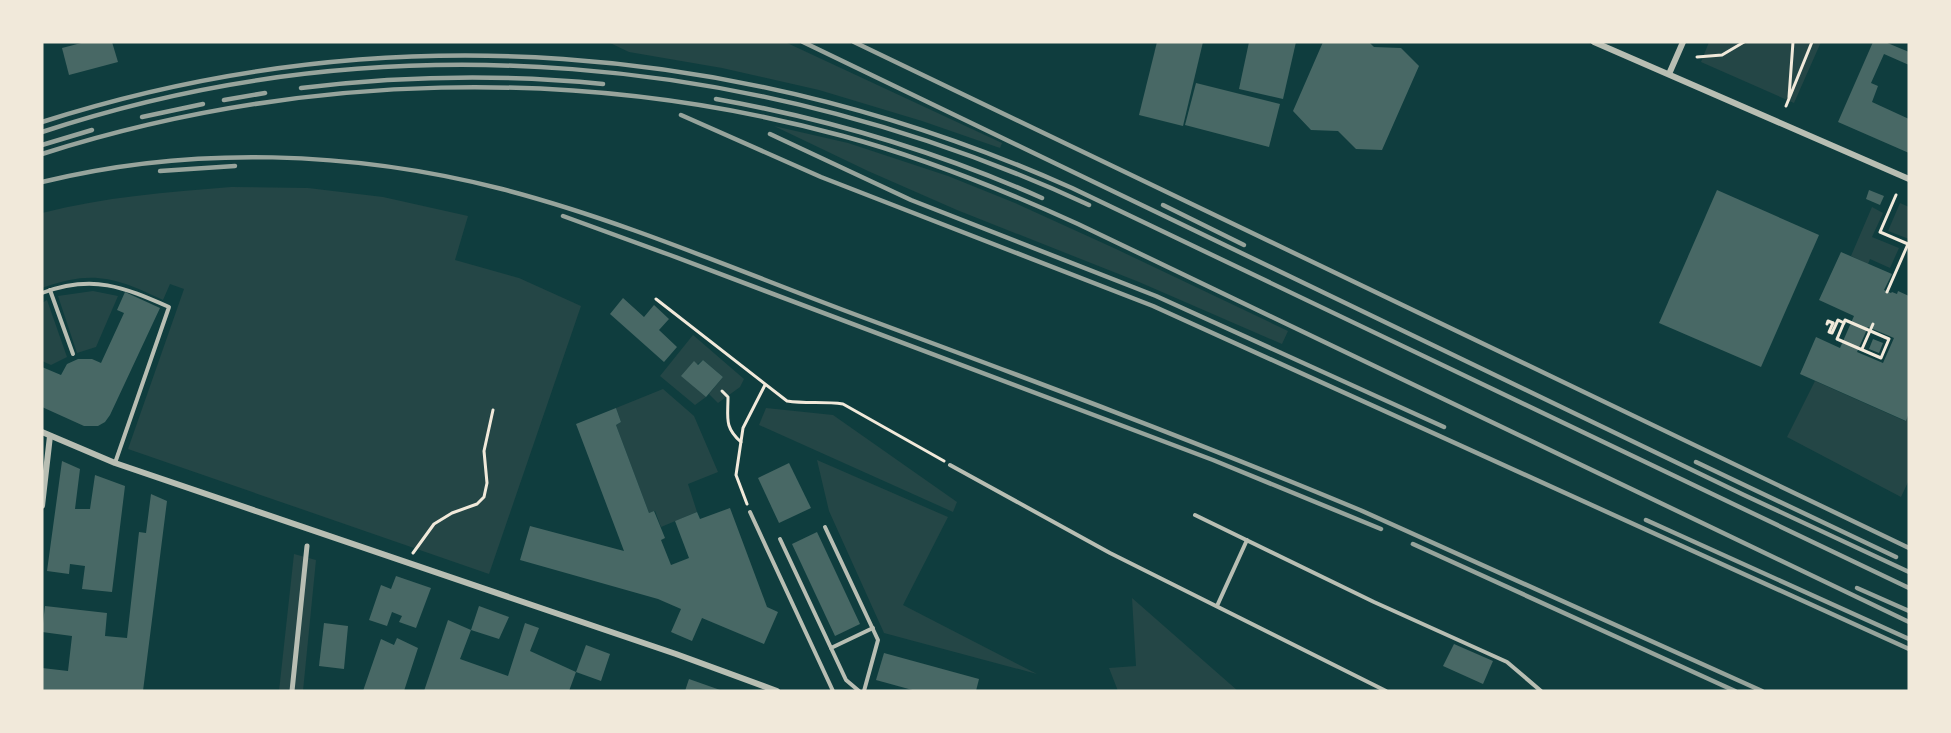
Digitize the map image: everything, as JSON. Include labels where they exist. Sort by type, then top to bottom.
[{"type":"street","points":[[1594,42],[1909,179]]},
{"type":"street","points":[[1668,75],[1683,42]]},
{"type":"street","points":[[42,432],[116,463],[676,654],[777,691]]},
{"type":"street","points":[[42,506],[50,436]]},
{"type":"street","points":[[292,691],[308,546]]},
{"type":"lane","points":[[42,292],[92,283],[110,284],[129,289],[169,307],[116,463]]},
{"type":"lane","points":[[50,290],[73,354]]},
{"type":"lane","points":[[950,465],[1110,553],[1386,691]]},
{"type":"lane","points":[[750,512],[833,691]]},
{"type":"lane","points":[[1195,515],[1374,602],[1507,662],[1541,691]]},
{"type":"lane","points":[[780,539],[846,680],[862,691],[878,640],[825,527]]},
{"type":"lane","points":[[1217,606],[1247,540]]},
{"type":"lane","points":[[831,648],[873,628]]},
{"type":"path","points":[[1697,57],[1722,55],[1744,42]]},
{"type":"path","points":[[1789,100],[1793,42]]},
{"type":"path","points":[[1786,106],[1812,42]]},
{"type":"path","points":[[1887,291],[1908,244],[1880,232],[1896,195]]},
{"type":"path","points":[[656,299],[787,401],[800,403],[827,401],[843,404],[950,465]]},
{"type":"path","points":[[1827,324],[1828,321],[1833,323],[1829,332],[1832,333],[1838,320],[1844,323]]},
{"type":"path","points":[[1845,320],[1889,339],[1881,358],[1837,339],[1844,323],[1845,320]]},
{"type":"path","points":[[1862,349],[1873,324]]},
{"type":"path","points":[[750,512],[736,475],[743,428],[765,385]]},
{"type":"path","points":[[722,391],[728,397],[728,422],[731,433],[741,442]]},
{"type":"path","points":[[413,552],[434,524],[452,513],[477,504],[484,497],[487,483],[484,451],[493,410]]},
{"type":"shaded area","points":[[608,42],[785,42],[1002,143],[1000,148],[922,121],[819,90],[722,68],[629,52]]},
{"type":"shaded area","points":[[1709,42],[1821,42],[1794,103],[1701,62]]},
{"type":"shaded area","points":[[774,126],[848,143],[948,176],[1015,203],[1116,249],[1288,331],[1282,344],[1139,282],[957,210]]},
{"type":"shaded area","points":[[231,187],[308,188],[383,197],[468,216],[455,260],[519,278],[581,306],[489,574],[128,449],[184,289],[170,284],[163,300],[132,286],[104,279],[76,279],[42,288],[42,213],[112,199]]},
{"type":"shaded area","points":[[1900,203],[1909,207],[1909,239],[1888,231]]},
{"type":"shaded area","points":[[1872,207],[1883,213],[1872,237],[1899,248],[1890,268],[1870,259],[1868,264],[1851,256]]},
{"type":"shaded area","points":[[93,291],[118,296],[96,347],[77,353],[58,296]]},
{"type":"shaded area","points":[[47,300],[67,357],[51,365],[42,361],[42,303]]},
{"type":"shaded area","points":[[693,335],[744,379],[740,387],[718,403],[709,394],[723,377],[703,360],[682,376],[706,397],[695,405],[660,376]]},
{"type":"shaded area","points":[[1815,381],[1905,421],[1909,413],[1909,480],[1901,497],[1787,437]]},
{"type":"shaded area","points":[[663,389],[694,416],[718,472],[688,484],[697,512],[661,527],[655,511],[649,513],[616,425],[621,422],[616,408]]},
{"type":"shaded area","points":[[766,408],[833,415],[957,502],[953,512],[759,425]]},
{"type":"shaded area","points":[[817,460],[948,517],[903,605],[1037,674],[884,633],[829,511]]},
{"type":"shaded area","points":[[294,554],[316,560],[303,691],[279,691]]},
{"type":"shaded area","points":[[1132,598],[1238,691],[1118,691],[1109,668],[1136,666]]},
{"type":"building","points":[[85,42],[112,42],[118,62],[69,75],[62,48]]},
{"type":"building","points":[[1157,42],[1203,42],[1183,126],[1139,115]]},
{"type":"building","points":[[1249,42],[1296,42],[1283,99],[1239,89]]},
{"type":"building","points":[[1323,42],[1369,42],[1374,47],[1401,48],[1419,66],[1382,150],[1356,149],[1338,131],[1311,130],[1293,111]]},
{"type":"building","points":[[1873,42],[1885,42],[1909,52],[1909,65],[1884,54],[1871,83],[1878,86],[1872,102],[1909,119],[1909,153],[1838,122]]},
{"type":"building","points":[[1196,83],[1280,104],[1269,147],[1185,125]]},
{"type":"building","points":[[1717,190],[1819,235],[1761,367],[1659,323]]},
{"type":"building","points":[[1869,190],[1884,196],[1880,205],[1866,199]]},
{"type":"building","points":[[1841,252],[1892,274],[1884,290],[1897,294],[1898,291],[1909,296],[1909,413],[1906,421],[1800,374],[1816,337],[1840,348],[1854,316],[1819,300]],"holes":[[[1868,327],[1894,338],[1883,363],[1857,352]]]},
{"type":"building","points":[[125,292],[160,308],[105,422],[98,426],[84,426],[42,407],[42,367],[61,375],[67,364],[78,359],[92,359],[101,363],[124,313],[117,310]]},
{"type":"building","points":[[623,298],[644,317],[654,305],[669,319],[659,330],[677,347],[664,362],[610,314]]},
{"type":"building","points":[[1873,339],[1883,343],[1879,353],[1869,349]]},
{"type":"building","points":[[703,360],[723,377],[706,397],[681,376],[694,361],[698,365]]},
{"type":"building","points":[[616,408],[621,422],[616,425],[649,513],[654,511],[665,538],[661,540],[671,565],[689,558],[675,521],[697,512],[700,519],[730,508],[767,607],[778,612],[764,644],[702,618],[692,641],[671,632],[681,609],[658,599],[520,560],[530,526],[624,551],[576,424]]},
{"type":"building","points":[[62,461],[80,469],[75,509],[90,509],[95,475],[125,486],[112,592],[82,589],[85,566],[70,564],[69,574],[47,571]]},
{"type":"building","points":[[789,463],[811,508],[779,523],[758,478]]},
{"type":"building","points":[[151,494],[167,501],[143,691],[42,691],[42,668],[68,671],[72,636],[42,632],[45,606],[107,613],[105,636],[127,638],[139,532],[146,533]]},
{"type":"building","points":[[817,532],[860,624],[835,636],[792,544]]},
{"type":"building","points":[[396,576],[431,588],[416,628],[399,622],[402,616],[392,612],[387,626],[369,620],[381,585],[391,589]]},
{"type":"building","points":[[479,606],[509,617],[499,639],[471,630]]},
{"type":"building","points":[[448,620],[471,630],[460,659],[508,676],[525,623],[539,628],[530,651],[576,672],[569,691],[424,691]]},
{"type":"building","points":[[324,623],[348,626],[344,669],[319,666]]},
{"type":"building","points":[[397,638],[418,648],[404,691],[363,691],[381,639],[394,645]]},
{"type":"building","points":[[1454,644],[1493,661],[1483,684],[1443,666]]},
{"type":"building","points":[[586,645],[610,654],[601,681],[576,672]]},
{"type":"building","points":[[884,653],[979,679],[976,691],[916,691],[876,680]]},
{"type":"building","points":[[689,679],[723,691],[685,691]]},
{"type":"railway","points":[[803,42],[1744,495],[1909,572]]},
{"type":"railway","points":[[854,42],[1909,548]]},
{"type":"railway","points":[[42,122],[172,87],[302,65],[433,56],[563,59],[693,74],[821,101],[948,139],[1072,188],[1909,588]]},
{"type":"railway","points":[[42,132],[172,96],[305,74],[438,65],[572,69],[705,85],[836,114],[965,154],[1089,205]]},
{"type":"railway","points":[[301,88],[376,81],[452,78],[528,79],[603,84]]},
{"type":"railway","points":[[42,154],[140,127],[239,107],[340,94],[441,88],[542,89],[644,97],[744,113],[843,136],[962,175],[1078,224],[1909,622]]},
{"type":"railway","points":[[224,100],[265,93]]},
{"type":"railway","points":[[716,99],[800,116],[882,139],[963,166],[1042,198]]},
{"type":"railway","points":[[142,117],[203,104]]},
{"type":"railway","points":[[681,115],[821,177],[1153,306],[1909,649]]},
{"type":"railway","points":[[42,145],[92,130]]},
{"type":"railway","points":[[770,134],[911,200],[1156,296],[1444,427]]},
{"type":"railway","points":[[42,182],[99,170],[156,162],[273,157],[331,160],[446,176],[548,202],[684,248],[1236,459],[1360,510],[1762,691]]},
{"type":"railway","points":[[160,171],[235,166]]},
{"type":"railway","points":[[1163,205],[1244,245]]},
{"type":"railway","points":[[563,216],[1213,460],[1381,529]]},
{"type":"railway","points":[[1696,462],[1896,557]]},
{"type":"railway","points":[[1646,520],[1909,639]]},
{"type":"railway","points":[[1413,544],[1735,691]]},
{"type":"railway","points":[[1857,588],[1909,611]]}]
